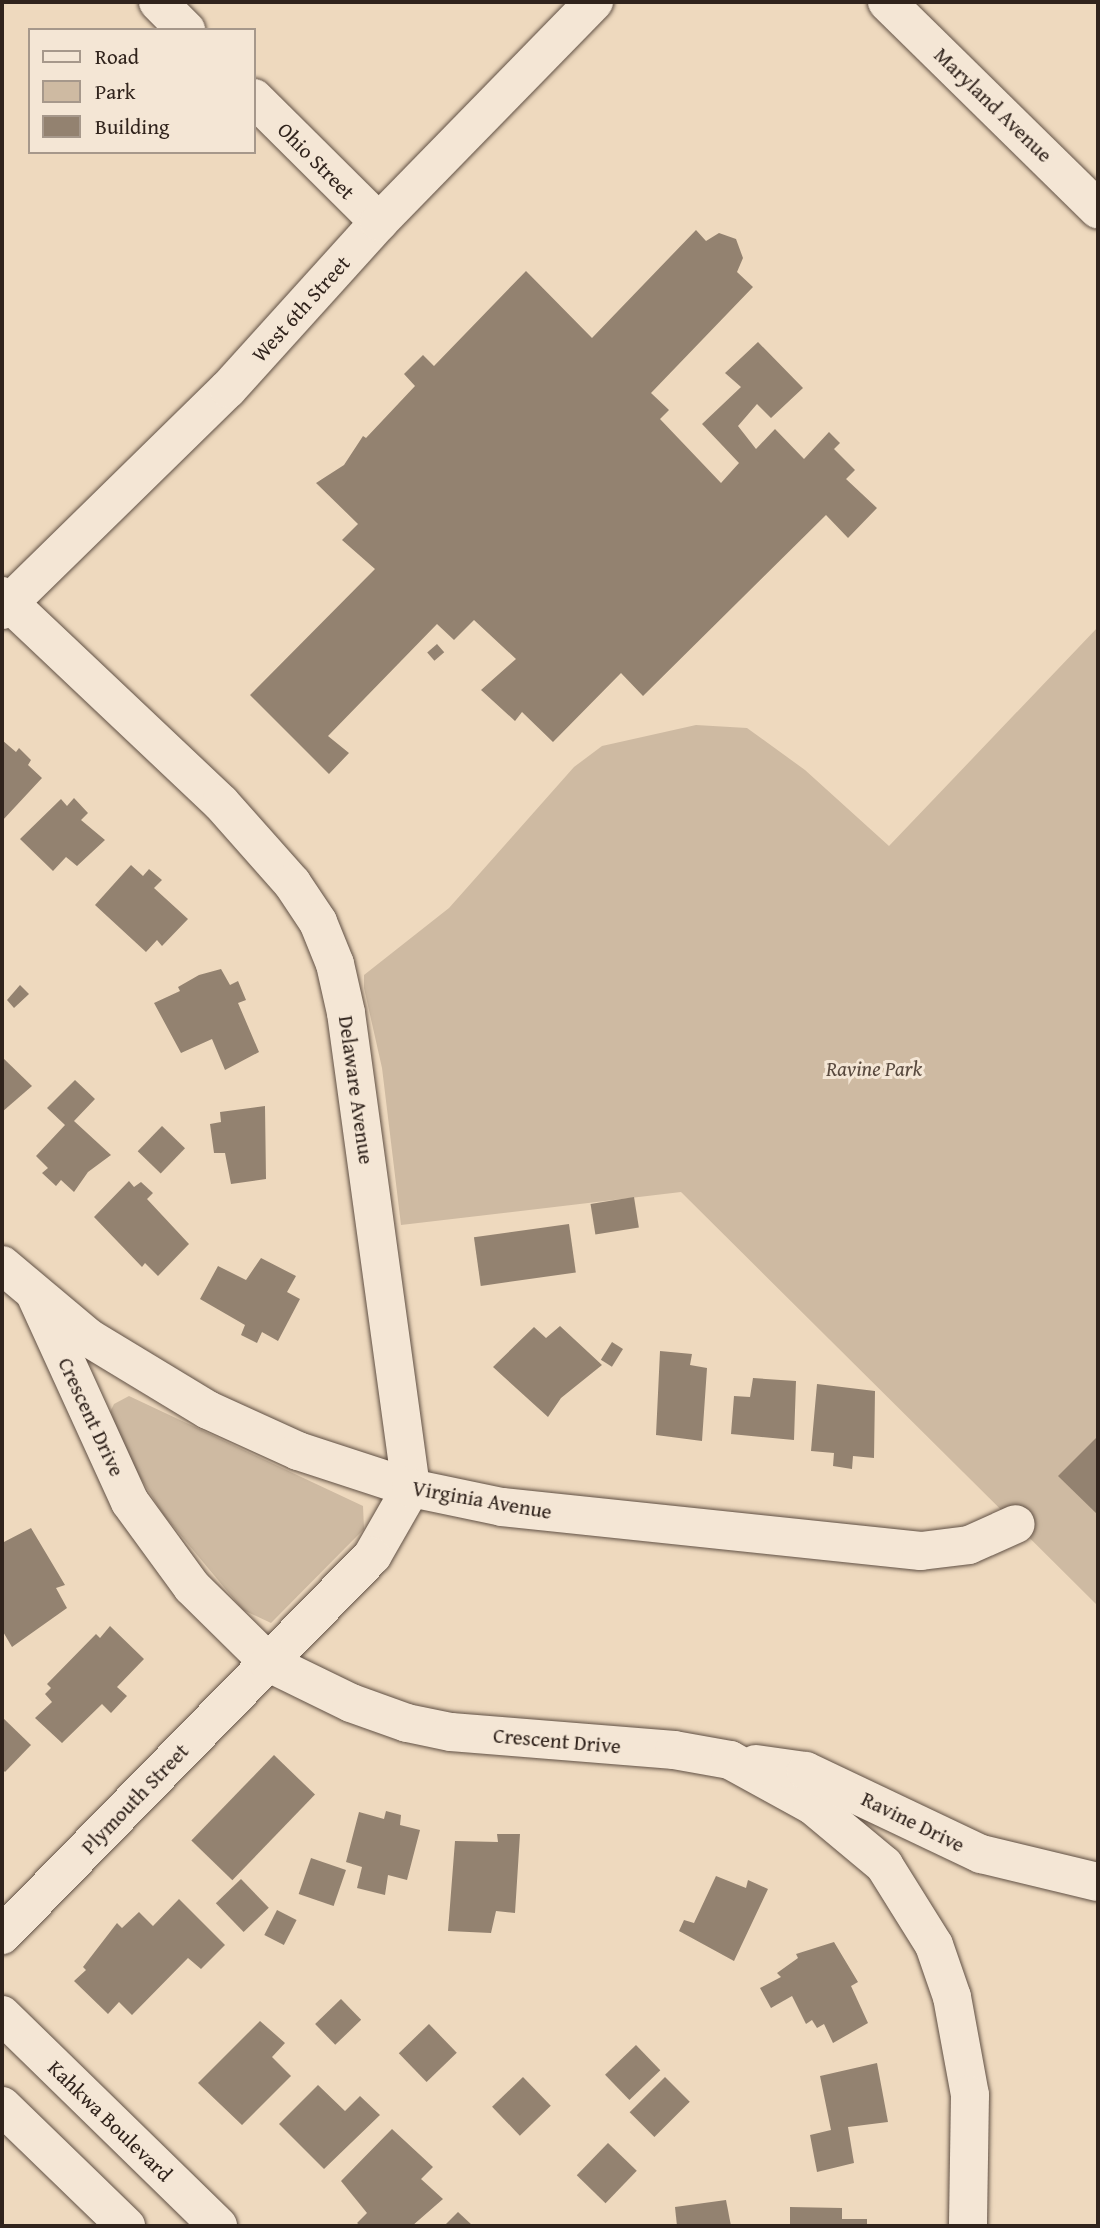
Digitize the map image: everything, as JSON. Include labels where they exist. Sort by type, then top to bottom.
[{"type":"street","points":[[158,2],[184,28]]},
{"type":"street","name":"West 6th Street","points":[[4,603],[228,389],[379,222],[594,2]]},
{"type":"street","name":"Maryland Avenue","points":[[887,2],[1098,209]]},
{"type":"street","name":"Ohio Street","points":[[256,100],[379,222]]},
{"type":"street","name":"Delaware Avenue","points":[[4,603],[221,803],[292,883],[318,922],[335,964],[346,1013],[411,1488]]},
{"type":"street","name":"Virginia Avenue","points":[[2,1265],[36,1296],[135,1368],[208,1410],[298,1451],[411,1488],[502,1507],[921,1551],[969,1545],[1016,1524]]},
{"type":"street","name":"Crescent Drive","points":[[36,1296],[130,1502],[192,1587],[269,1663],[351,1703],[407,1723],[451,1732],[674,1750],[730,1760],[811,1805],[884,1865],[934,1945],[952,1997],[970,2095],[968,2226]]},
{"type":"street","points":[[269,1663],[372,1556],[411,1488]]},
{"type":"street","name":"Plymouth Street","points":[[2,1935],[269,1663]]},
{"type":"street","name":"Ravine Drive","points":[[730,1760],[806,1771],[981,1854],[1098,1882]]},
{"type":"street","name":"Kahkwa Boulevard","points":[[2,2015],[218,2226]]},
{"type":"street","points":[[2,2106],[126,2226]]},
{"type":"green space","name":"Ravine Park","points":[[1098,627],[1098,1606],[681,1192],[401,1225],[382,1068],[364,988],[364,975],[449,908],[574,767],[602,746],[696,725],[747,728],[805,770],[889,846]]},
{"type":"green space","points":[[129,1396],[363,1506],[364,1529],[271,1623],[243,1610],[163,1514],[130,1461],[110,1412],[114,1404]]},
{"type":"building","points":[[696,230],[706,241],[719,233],[736,239],[743,258],[737,272],[753,287],[651,393],[669,410],[660,419],[721,483],[739,463],[702,424],[741,387],[725,373],[758,342],[803,388],[771,418],[757,404],[738,426],[756,449],[775,429],[804,459],[829,432],[840,443],[834,449],[855,470],[846,479],[877,508],[848,538],[826,515],[643,696],[621,673],[553,742],[522,712],[515,721],[481,690],[516,659],[474,620],[454,640],[437,624],[328,736],[349,753],[329,774],[250,695],[375,569],[342,540],[358,524],[316,483],[344,465],[363,436],[366,438],[415,386],[404,374],[423,355],[434,366],[526,271],[592,338]]},
{"type":"building","points":[[437,644],[444,652],[434,661],[427,653]]},
{"type":"building","points":[[2,740],[16,752],[19,748],[31,760],[28,765],[42,778],[2,821]]},
{"type":"building","points":[[74,798],[88,813],[81,820],[105,840],[77,866],[66,857],[53,871],[20,839],[61,799],[67,806]]},
{"type":"building","points":[[131,865],[143,876],[149,869],[162,880],[154,888],[188,919],[162,946],[157,940],[146,952],[95,905]]},
{"type":"building","points":[[221,969],[230,985],[238,981],[246,1000],[238,1003],[259,1052],[225,1070],[212,1039],[181,1053],[154,1003],[180,991],[178,987],[199,975]]},
{"type":"building","points":[[20,985],[29,994],[14,1008],[7,1000]]},
{"type":"building","points":[[2,1057],[32,1086],[2,1112]]},
{"type":"building","points":[[75,1080],[95,1099],[74,1121],[111,1155],[88,1172],[74,1192],[61,1180],[56,1186],[42,1173],[48,1168],[36,1156],[65,1125],[47,1108]]},
{"type":"building","points":[[265,1106],[266,1179],[231,1184],[225,1153],[214,1153],[210,1124],[221,1122],[220,1112]]},
{"type":"building","points":[[162,1126],[185,1148],[161,1173],[138,1151]]},
{"type":"building","points":[[129,1181],[134,1187],[141,1182],[153,1193],[147,1199],[189,1244],[158,1276],[145,1263],[142,1267],[94,1217]]},
{"type":"building","points":[[634,1197],[639,1228],[595,1235],[591,1204]]},
{"type":"building","points":[[569,1224],[576,1273],[481,1286],[474,1237]]},
{"type":"building","points":[[261,1258],[296,1276],[287,1292],[300,1299],[278,1341],[262,1332],[257,1343],[241,1335],[245,1325],[200,1299],[218,1266],[246,1280]]},
{"type":"building","points":[[560,1326],[602,1365],[561,1398],[548,1417],[493,1367],[534,1327],[546,1338]]},
{"type":"building","points":[[612,1342],[623,1349],[612,1367],[601,1360]]},
{"type":"building","points":[[660,1351],[692,1354],[690,1365],[707,1368],[702,1441],[656,1435]]},
{"type":"building","points":[[753,1378],[796,1381],[794,1440],[731,1434],[734,1396],[750,1397]]},
{"type":"building","points":[[817,1384],[875,1391],[874,1458],[853,1456],[852,1469],[833,1466],[834,1453],[811,1451]]},
{"type":"building","points":[[1098,1436],[1098,1515],[1058,1476]]},
{"type":"building","points":[[31,1528],[65,1585],[56,1588],[67,1608],[12,1647],[2,1630],[2,1543]]},
{"type":"building","points":[[110,1626],[144,1659],[117,1687],[127,1696],[111,1713],[102,1704],[62,1743],[35,1718],[52,1702],[45,1694],[51,1688],[47,1684],[96,1634],[100,1638]]},
{"type":"building","points":[[2,1717],[31,1745],[5,1772],[2,1769]]},
{"type":"building","points":[[274,1755],[315,1795],[232,1880],[191,1841]]},
{"type":"building","points":[[386,1811],[401,1815],[400,1825],[420,1830],[407,1880],[388,1875],[385,1895],[357,1888],[362,1867],[346,1862],[359,1812],[384,1819]]},
{"type":"building","points":[[497,1834],[520,1834],[515,1913],[496,1911],[491,1933],[448,1931],[455,1841],[498,1842]]},
{"type":"building","points":[[311,1858],[346,1870],[334,1906],[299,1894]]},
{"type":"building","points":[[716,1876],[746,1888],[748,1880],[768,1889],[734,1961],[679,1931],[684,1920],[694,1923]]},
{"type":"building","points":[[241,1879],[269,1908],[244,1932],[216,1903]]},
{"type":"building","points":[[179,1899],[225,1945],[201,1969],[188,1958],[132,2015],[119,2002],[108,2014],[74,1981],[86,1970],[83,1967],[117,1923],[122,1928],[139,1912],[153,1926]]},
{"type":"building","points":[[277,1910],[297,1920],[284,1945],[264,1935]]},
{"type":"building","points":[[834,1942],[858,1982],[851,1986],[868,2023],[833,2043],[824,2024],[817,2028],[812,2020],[806,2024],[792,1996],[771,2008],[760,1988],[781,1977],[777,1973],[798,1958],[796,1954]]},
{"type":"building","points":[[341,1999],[361,2020],[335,2045],[315,2024]]},
{"type":"building","points":[[260,2021],[285,2043],[272,2057],[291,2076],[242,2125],[198,2083]]},
{"type":"building","points":[[429,2024],[457,2053],[427,2082],[399,2053]]},
{"type":"building","points":[[636,2045],[660,2070],[629,2100],[605,2075]]},
{"type":"building","points":[[877,2063],[888,2122],[848,2127],[854,2163],[817,2172],[810,2135],[831,2130],[820,2076]]},
{"type":"building","points":[[523,2077],[551,2106],[520,2136],[492,2107]]},
{"type":"building","points":[[665,2077],[690,2102],[654,2137],[630,2112]]},
{"type":"building","points":[[318,2085],[345,2111],[360,2096],[380,2115],[324,2169],[279,2124]]},
{"type":"building","points":[[392,2129],[433,2167],[421,2179],[443,2199],[412,2226],[361,2226],[357,2223],[367,2213],[341,2181]]},
{"type":"building","points":[[608,2143],[637,2171],[606,2203],[577,2175]]},
{"type":"building","points":[[726,2200],[731,2226],[677,2226],[675,2207]]},
{"type":"building","points":[[790,2207],[842,2208],[842,2219],[867,2219],[867,2226],[790,2226]]},
{"type":"building","points":[[458,2212],[473,2226],[444,2226]]}]
